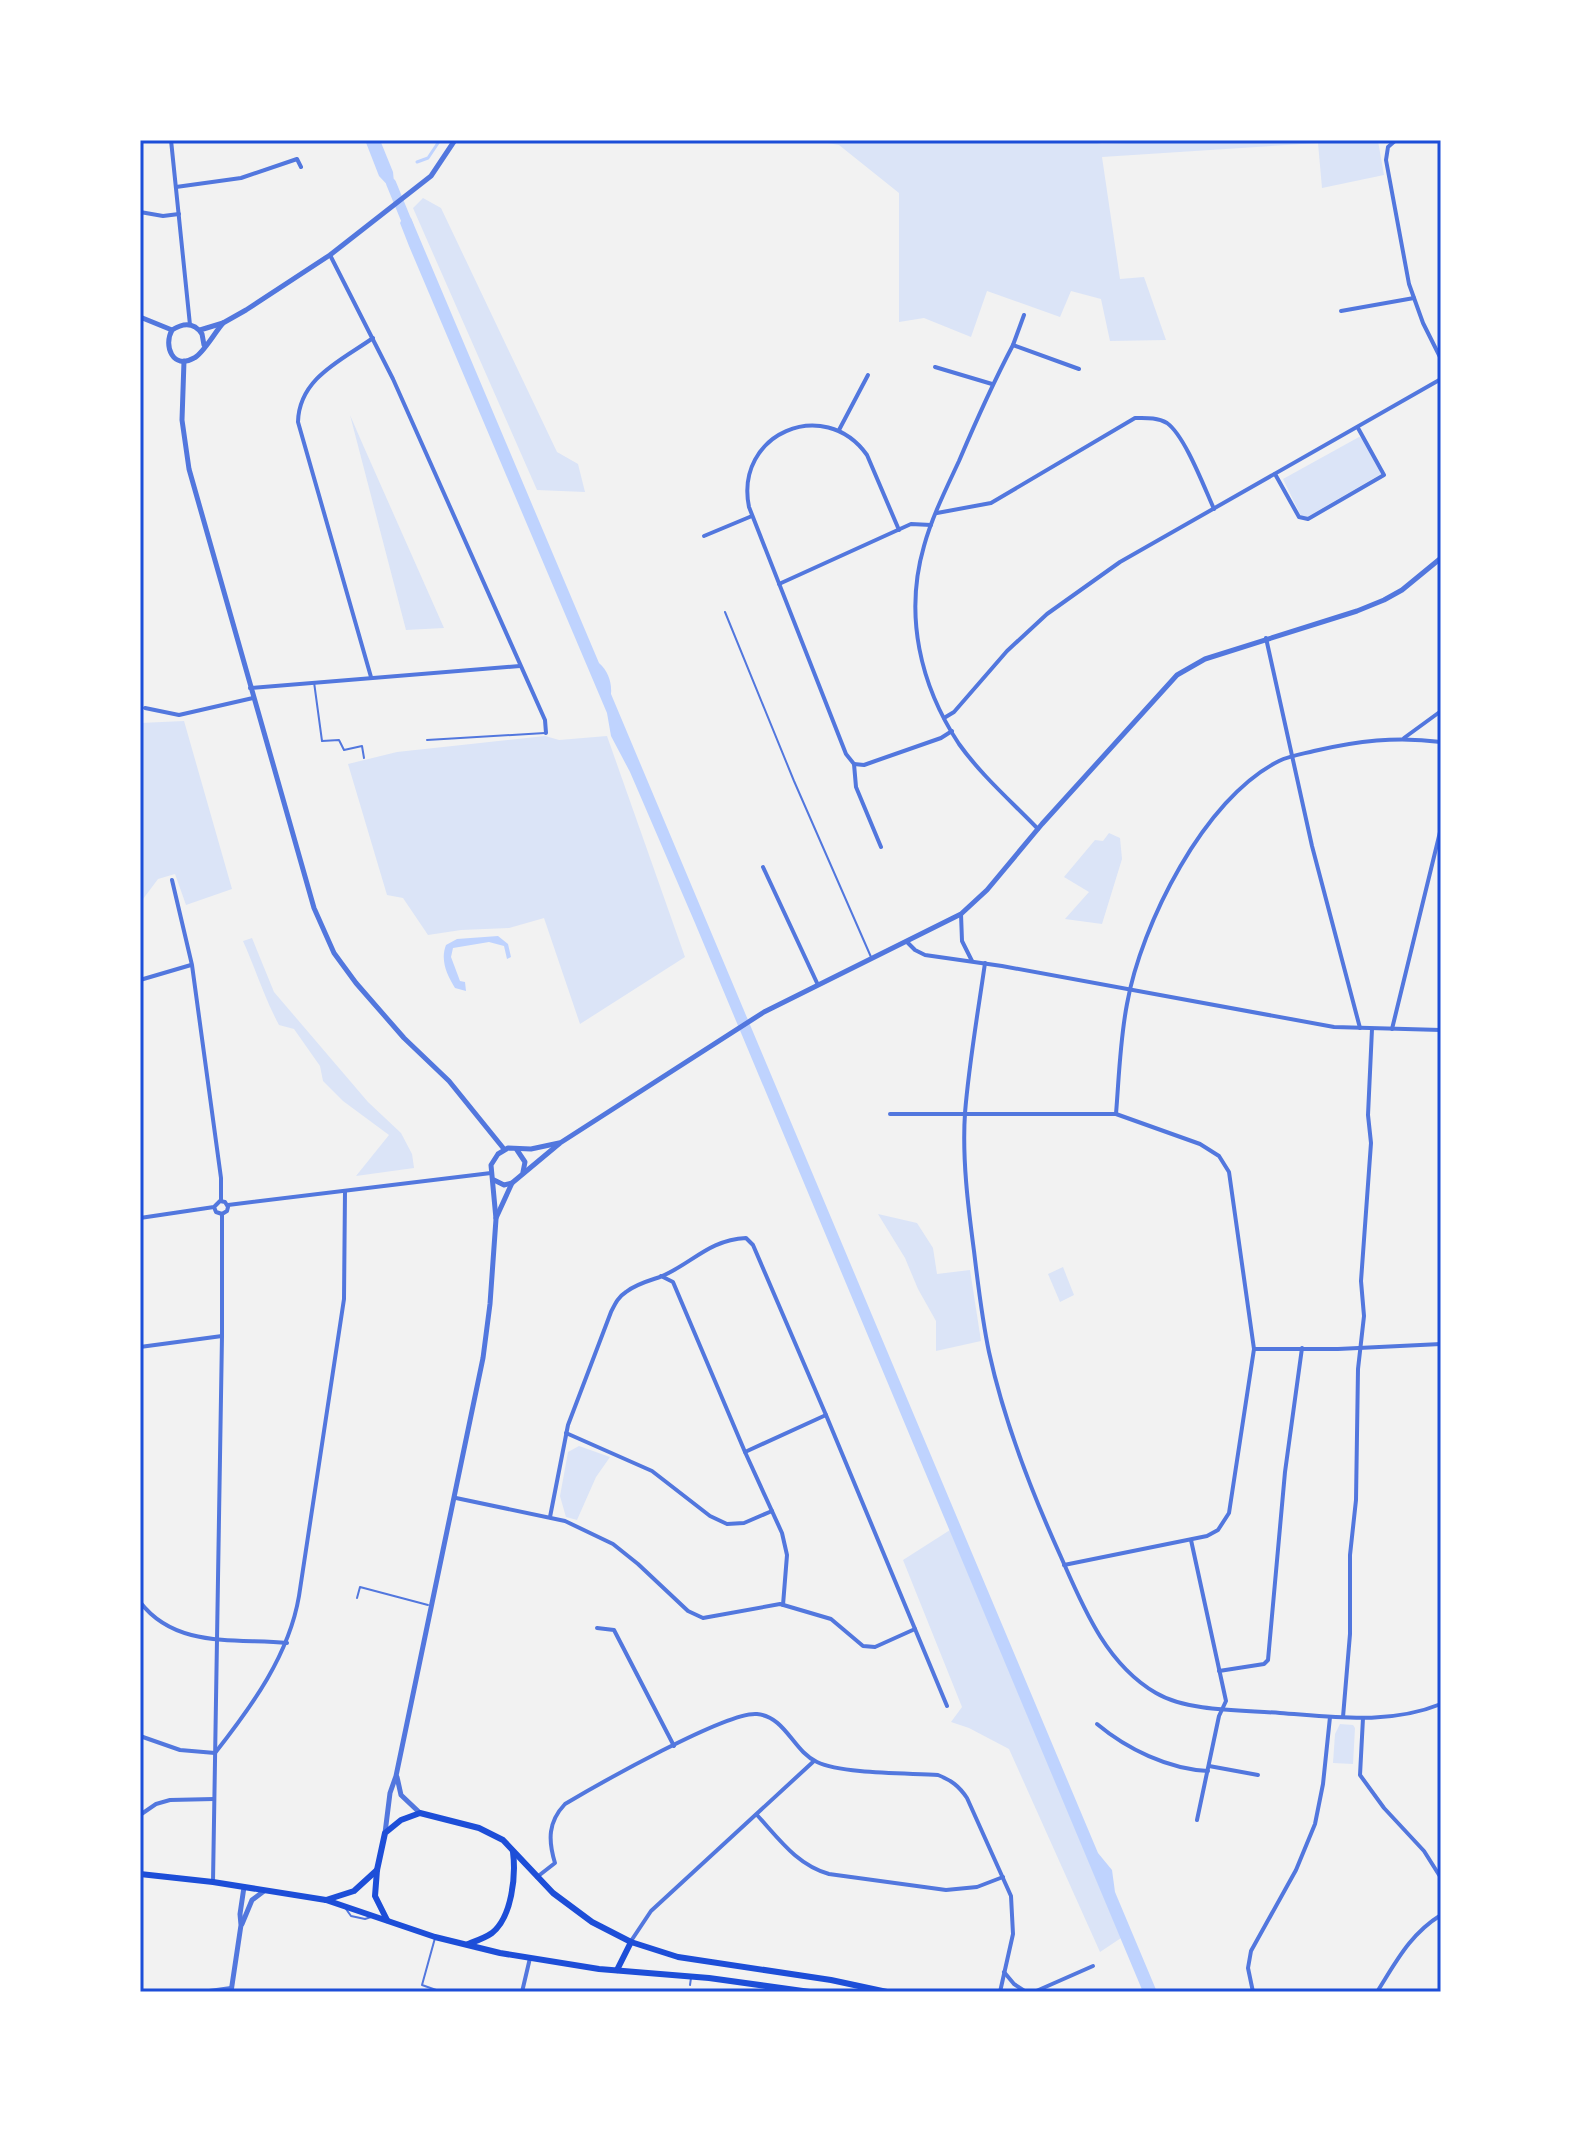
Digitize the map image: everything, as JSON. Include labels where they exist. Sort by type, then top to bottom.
[{"type":"main road","points":[[387,1920],[376,1902],[377,1870],[385,1833],[401,1820],[420,1813],[479,1828],[503,1840],[537,1877],[592,1922],[631,1942],[678,1957],[831,1980],[887,1992]]},
{"type":"main road","points":[[466,1945],[491,1934],[502,1920],[513,1877],[512,1849]]},
{"type":"main road","points":[[326,1900],[354,1891],[377,1870]]},
{"type":"main road","points":[[140,1874],[326,1900],[435,1937],[530,1958],[616,1971],[810,1992]]},
{"type":"main road","points":[[616,1971],[631,1942]]},
{"type":"street","points":[[171,140],[190,325]]},
{"type":"street","points":[[200,330],[223,323],[330,255],[431,176],[455,140]]},
{"type":"street","points":[[1394,142],[1386,151],[1386,160],[1409,284],[1441,359]]},
{"type":"street","points":[[176,187],[241,178],[297,159],[301,167]]},
{"type":"street","points":[[140,212],[163,216],[179,214]]},
{"type":"street","points":[[330,255],[373,338],[545,720],[546,733]]},
{"type":"street","points":[[1341,311],[1414,298]]},
{"type":"street","points":[[1024,315],[931,525],[918,575],[915,621],[923,667],[944,718],[971,759],[1038,829]]},
{"type":"street","points":[[140,317],[172,330]]},
{"type":"street","points":[[204,345],[200,330],[182,324],[172,330],[167,341],[174,358],[184,361],[197,357],[223,323]]},
{"type":"street","points":[[371,677],[298,422],[300,402],[311,383],[373,338]]},
{"type":"street","points":[[1013,345],[1079,369]]},
{"type":"street","points":[[184,361],[182,420],[189,469],[314,908],[334,953],[356,983],[404,1038],[449,1081],[504,1149]]},
{"type":"street","points":[[935,367],[992,384]]},
{"type":"street","points":[[839,430],[868,375]]},
{"type":"street","points":[[944,718],[954,712],[1007,651],[1047,614],[1120,562],[1441,379]]},
{"type":"street","points":[[936,514],[991,503],[1135,418],[1152,418],[1168,424],[1182,443],[1214,509]]},
{"type":"street","points":[[881,847],[856,787],[854,764],[846,754],[752,516],[747,496],[749,475],[760,451],[768,441],[799,426],[822,425],[839,430],[861,446],[867,455],[899,530]]},
{"type":"street","points":[[1275,474],[1304,520],[1356,492],[1384,475],[1358,427]]},
{"type":"street","points":[[704,536],[752,516]]},
{"type":"street","points":[[779,584],[917,523],[931,525]]},
{"type":"street","points":[[496,1219],[512,1183],[560,1143],[764,1012],[961,914],[987,890],[1170,680],[1205,659],[1384,600],[1402,590],[1441,558]]},
{"type":"street","points":[[1266,638],[1312,846],[1360,1028]]},
{"type":"street","points":[[250,688],[520,666]]},
{"type":"street","points":[[145,708],[179,715],[253,698]]},
{"type":"street","points":[[1403,738],[1441,711]]},
{"type":"street","points":[[854,764],[864,765],[941,738],[952,731]]},
{"type":"street","points":[[1116,1114],[1123,1029],[1130,990],[1156,910],[1184,860],[1232,799],[1266,770],[1292,757],[1365,740],[1403,738],[1441,742]]},
{"type":"street","points":[[1392,1029],[1441,828]]},
{"type":"street","points":[[763,867],[818,985]]},
{"type":"street","points":[[140,1218],[214,1207],[221,1201],[221,1178],[192,965],[172,880]]},
{"type":"street","points":[[961,914],[962,941],[972,961]]},
{"type":"street","points":[[907,942],[925,955],[985,963],[1305,1022],[1372,1029],[1441,1030]]},
{"type":"street","points":[[985,963],[965,1114],[968,1212],[989,1353],[1033,1491],[1096,1632],[1133,1676],[1157,1694],[1178,1702],[1223,1709],[1363,1718],[1403,1716],[1441,1704]]},
{"type":"street","points":[[140,980],[192,965]]},
{"type":"street","points":[[1343,1717],[1350,1634],[1350,1555],[1356,1500],[1356,1431],[1364,1316],[1361,1281],[1371,1143],[1368,1115],[1372,1029]]},
{"type":"street","points":[[890,1114],[1116,1114],[1200,1144],[1219,1156],[1232,1179],[1254,1349],[1229,1513],[1213,1534],[1064,1565]]},
{"type":"street","points":[[385,1833],[390,1793],[433,1606],[483,1358],[496,1219],[493,1161],[504,1149],[560,1143]]},
{"type":"street","points":[[516,1149],[525,1162],[522,1174]]},
{"type":"street","points":[[221,1201],[228,1205],[492,1177],[504,1185],[512,1183]]},
{"type":"street","points":[[215,1753],[270,1674],[287,1643],[298,1605],[344,1299],[345,1191]]},
{"type":"street","points":[[222,1214],[227,1211],[228,1205]]},
{"type":"street","points":[[214,1207],[216,1212],[222,1214]]},
{"type":"street","points":[[213,1882],[222,1214]]},
{"type":"street","points":[[550,1517],[566,1433],[619,1297],[704,1249],[724,1241],[746,1238],[753,1245],[947,1706]]},
{"type":"street","points":[[661,1276],[673,1282],[782,1533],[787,1555],[783,1605]]},
{"type":"street","points":[[140,1347],[222,1336]]},
{"type":"street","points":[[1254,1349],[1441,1344]]},
{"type":"street","points":[[1219,1671],[1264,1664],[1268,1660],[1285,1472],[1302,1348]]},
{"type":"street","points":[[745,1452],[826,1415]]},
{"type":"street","points":[[566,1433],[652,1471],[710,1516],[727,1524],[744,1523],[772,1511]]},
{"type":"street","points":[[456,1498],[565,1521],[613,1544],[688,1611],[703,1618],[783,1605],[831,1619],[863,1646],[875,1647],[915,1629]]},
{"type":"street","points":[[1191,1540],[1226,1701],[1197,1820]]},
{"type":"street","points":[[140,1602],[153,1616],[189,1636],[287,1643]]},
{"type":"street","points":[[597,1628],[614,1630],[674,1746]]},
{"type":"street","points":[[537,1877],[555,1863],[550,1837],[556,1814],[565,1804],[736,1716],[756,1714],[774,1719],[814,1761],[828,1766],[938,1775],[948,1779],[967,1798],[1011,1896],[1014,1918],[1000,1992]]},
{"type":"street","points":[[1253,1992],[1248,1968],[1251,1951],[1296,1870],[1315,1824],[1330,1717]]},
{"type":"street","points":[[1363,1718],[1360,1775],[1384,1808],[1424,1851],[1441,1878]]},
{"type":"street","points":[[1097,1724],[1119,1742],[1184,1770],[1208,1768],[1258,1775]]},
{"type":"street","points":[[140,1736],[180,1750],[215,1753]]},
{"type":"street","points":[[631,1942],[651,1911],[814,1761]]},
{"type":"street","points":[[396,1776],[401,1795],[420,1813]]},
{"type":"street","points":[[140,1815],[156,1804],[170,1800],[214,1799]]},
{"type":"street","points":[[757,1815],[799,1860],[829,1874],[946,1890],[977,1887],[1003,1877]]},
{"type":"street","points":[[202,1992],[232,1990],[244,1887]]},
{"type":"street","points":[[241,1925],[252,1900],[265,1890]]},
{"type":"street","points":[[1377,1992],[1409,1941],[1441,1915]]},
{"type":"street","points":[[522,1992],[530,1958]]},
{"type":"street","points":[[1034,1992],[1093,1966]]},
{"type":"street","points":[[1004,1972],[1026,1992]]},
{"type":"lane","points":[[725,612],[872,959]]},
{"type":"lane","points":[[313,681],[322,741],[339,740],[344,750],[362,746],[364,758]]},
{"type":"lane","points":[[427,740],[546,733]]},
{"type":"lane","points":[[357,1598],[360,1587],[433,1606]]},
{"type":"lane","points":[[435,1937],[422,1985],[439,1991]]},
{"type":"shaded area","points":[[811,140],[1083,140],[1102,144],[1205,140],[1380,140],[1384,175],[1322,188],[1318,143],[1102,157],[1120,279],[1144,277],[1166,340],[1110,341],[1101,299],[1071,291],[1060,317],[987,291],[971,337],[924,318],[899,322],[899,193],[839,145]]},
{"type":"shaded area","points":[[423,198],[441,208],[557,452],[578,464],[585,492],[537,490],[413,208]]},
{"type":"shaded area","points":[[350,415],[363,445],[444,628],[406,630]]},
{"type":"shaded area","points":[[1359,437],[1381,474],[1307,517],[1301,516],[1283,479]]},
{"type":"shaded area","points":[[184,721],[232,889],[186,905],[175,874],[158,879],[140,903],[140,723]]},
{"type":"shaded area","points":[[545,736],[559,740],[607,736],[685,957],[580,1024],[544,918],[509,928],[428,935],[403,898],[387,895],[348,764],[397,752]]},
{"type":"shaded area","points":[[1109,833],[1120,838],[1122,859],[1102,924],[1065,919],[1089,892],[1064,877],[1095,840],[1103,841]]},
{"type":"shaded area","points":[[252,938],[274,992],[368,1102],[401,1133],[412,1154],[414,1168],[356,1176],[389,1135],[343,1101],[323,1081],[320,1066],[294,1029],[279,1025],[243,941]]},
{"type":"shaded area","points":[[878,1214],[917,1223],[933,1248],[937,1274],[970,1270],[981,1341],[936,1351],[936,1321],[905,1258]]},
{"type":"shaded area","points":[[1063,1267],[1074,1295],[1060,1302],[1048,1274]]},
{"type":"shaded area","points":[[579,1446],[610,1457],[596,1477],[577,1520],[566,1517],[560,1496],[568,1452]]},
{"type":"shaded area","points":[[950,1530],[1121,1938],[1100,1952],[1009,1749],[951,1722],[962,1707],[903,1560]]},
{"type":"shaded area","points":[[1340,1724],[1355,1728],[1353,1764],[1333,1763],[1335,1734]]},
{"type":"water","points":[[365,140],[380,140],[393,172],[395,193],[379,176]]},
{"type":"water","points":[[404,215],[411,218],[599,663],[609,677],[611,694],[1098,1853],[1112,1870],[1115,1892],[1157,1992],[1143,1992],[695,923],[630,772],[611,736],[607,713],[409,246],[400,223]]},
{"type":"water","points":[[498,936],[508,944],[511,957],[507,959],[504,946],[489,942],[453,948],[451,957],[460,981],[465,982],[466,991],[455,988],[444,962],[446,945],[457,939]]},
{"type":"waterway","points":[[417,162],[428,158],[440,140]]},
{"type":"waterway","points":[[391,183],[409,227]]}]
